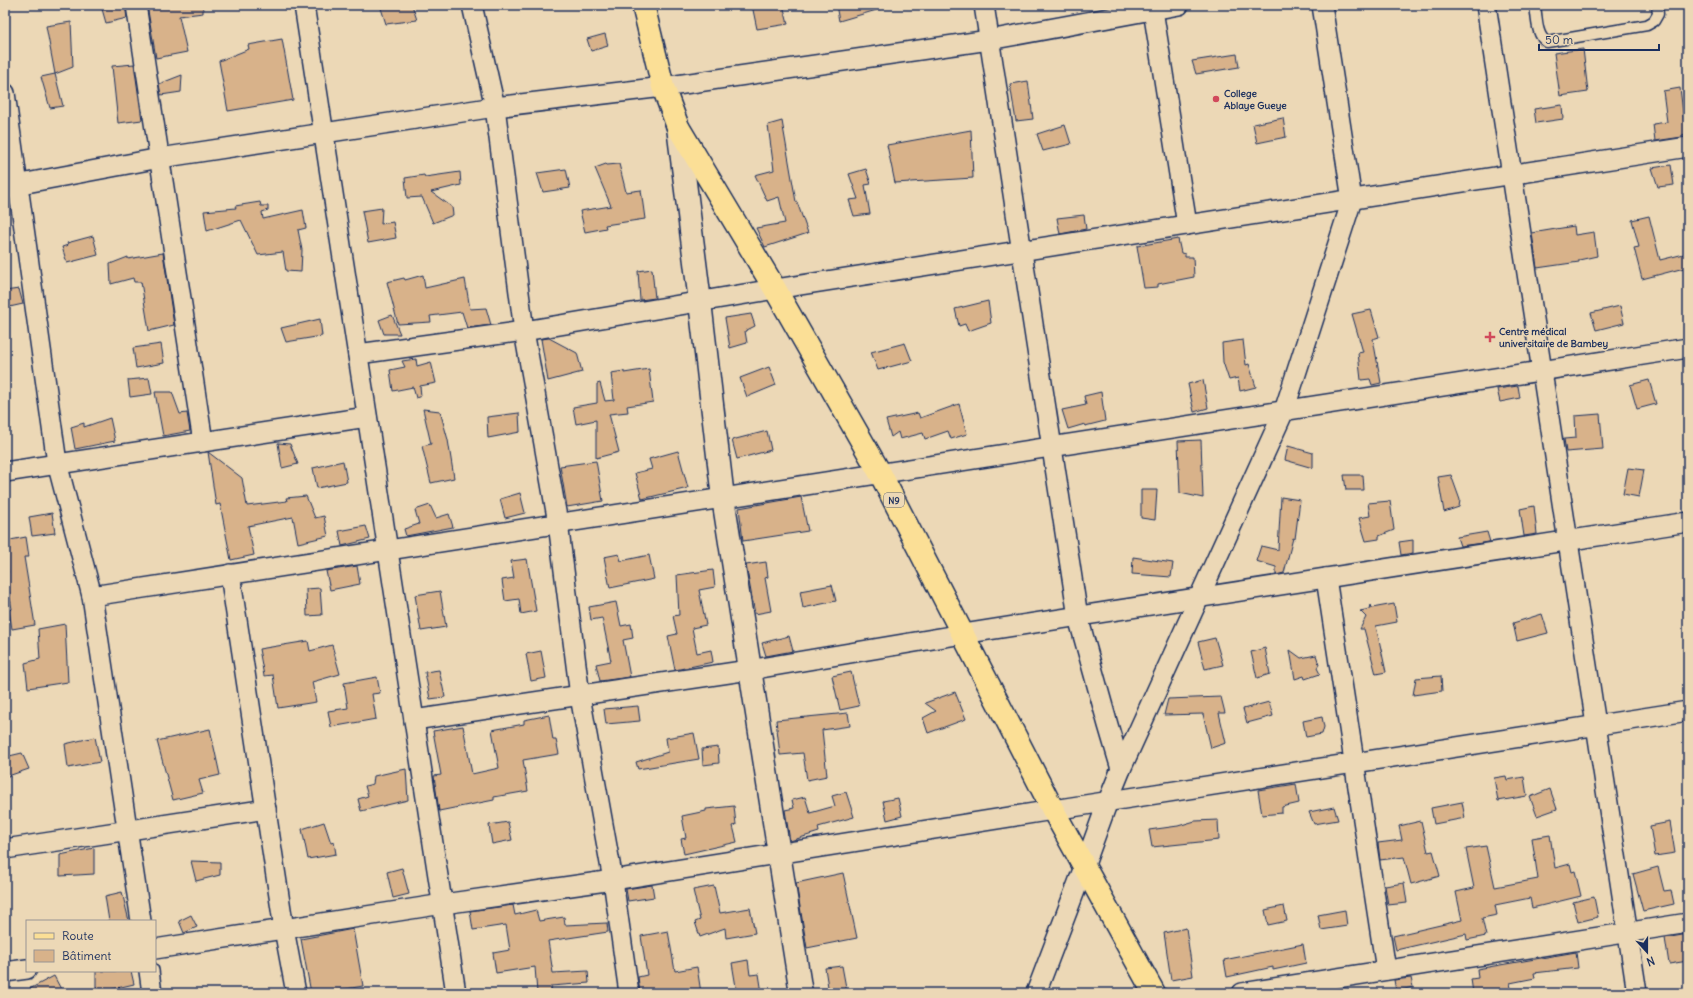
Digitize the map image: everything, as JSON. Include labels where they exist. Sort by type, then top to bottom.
[{"type":"main road","name":"N9","points":[[644,5],[663,87],[678,127],[775,289],[880,473],[1053,810],[1154,993]]},
{"type":"main road","points":[[678,127],[723,498],[801,993]]},
{"type":"street","points":[[136,5],[203,442]]},
{"type":"street","points":[[304,5],[456,993]]},
{"type":"street","points":[[472,5],[495,107],[524,331],[558,523],[580,696],[613,880],[629,993]]},
{"type":"street","points":[[984,5],[1078,617],[1121,769]]},
{"type":"street","points":[[12,186],[160,158],[495,107],[663,87],[989,40],[1179,5]]},
{"type":"street","points":[[1036,993],[1121,769],[1284,411],[1352,200],[1322,5]]},
{"type":"street","points":[[1486,5],[1637,993]]},
{"type":"street","points":[[1153,10],[1187,225]]},
{"type":"street","points":[[5,94],[12,186],[57,464],[92,596],[142,920]]},
{"type":"street","points":[[358,354],[524,331],[775,289],[1688,148]]},
{"type":"street","points":[[92,596],[1688,348]]},
{"type":"street","points":[[5,472],[367,417]]},
{"type":"street","points":[[414,720],[750,670],[963,634],[1688,522]]},
{"type":"street","points":[[230,574],[284,929],[296,993]]},
{"type":"street","points":[[1326,578],[1386,970]]},
{"type":"street","points":[[156,949],[443,904],[613,880],[1688,711]]},
{"type":"street","points":[[5,849],[266,809]]},
{"type":"street","points":[[1242,993],[1688,922]]},
{"type":"street","points":[[5,972],[26,968]]},
{"type":"street","points":[[149,972],[152,993]]},
{"type":"lane","points":[[1535,5],[1540,35],[1542,39],[1547,42],[1647,25],[1654,21],[1658,14],[1657,5]]},
{"type":"building","points":[[125,5],[127,18],[106,23],[102,9]]},
{"type":"building","points":[[147,5],[203,5],[203,13],[179,16],[187,52],[156,58]]},
{"type":"building","points":[[380,5],[412,5],[417,20],[386,24]]},
{"type":"building","points":[[752,5],[783,5],[788,24],[757,29]]},
{"type":"building","points":[[836,5],[880,5],[880,9],[839,21]]},
{"type":"building","points":[[71,22],[73,67],[55,74],[46,26]]},
{"type":"building","points":[[605,34],[608,46],[591,51],[587,39]]},
{"type":"building","points":[[282,39],[293,100],[228,111],[219,61],[249,49],[248,45]]},
{"type":"building","points":[[1583,49],[1588,92],[1560,96],[1554,53]]},
{"type":"building","points":[[1237,54],[1239,67],[1196,74],[1192,61]]},
{"type":"building","points":[[134,64],[142,120],[118,123],[112,66]]},
{"type":"building","points":[[55,74],[63,106],[50,108],[41,77]]},
{"type":"building","points":[[182,75],[181,92],[161,95],[159,84]]},
{"type":"building","points":[[1028,81],[1033,119],[1016,121],[1010,84]]},
{"type":"building","points":[[1680,88],[1684,121],[1688,121],[1688,134],[1682,135],[1682,137],[1655,141],[1653,124],[1667,122],[1663,91]]},
{"type":"building","points":[[1562,105],[1563,119],[1536,123],[1534,109]]},
{"type":"building","points":[[1283,118],[1286,137],[1257,143],[1253,124]]},
{"type":"building","points":[[782,121],[796,202],[808,233],[765,247],[756,228],[785,223],[779,197],[767,201],[755,175],[774,170],[768,125]]},
{"type":"building","points":[[1065,125],[1071,144],[1043,151],[1037,134]]},
{"type":"building","points":[[971,130],[973,178],[895,183],[887,145]]},
{"type":"building","points":[[606,164],[619,164],[626,192],[641,190],[645,219],[605,225],[606,228],[585,232],[580,211],[611,206],[595,168]]},
{"type":"building","points":[[1671,165],[1674,185],[1658,187],[1652,168]]},
{"type":"building","points":[[566,169],[570,188],[543,192],[537,173]]},
{"type":"building","points":[[866,169],[871,184],[865,185],[870,214],[854,216],[849,200],[858,199],[849,174]]},
{"type":"building","points":[[460,172],[461,185],[431,192],[452,207],[453,215],[433,223],[422,197],[407,198],[405,178]]},
{"type":"building","points":[[260,202],[261,206],[268,206],[268,210],[262,212],[263,219],[303,210],[306,228],[298,230],[302,250],[301,272],[286,271],[283,252],[258,255],[241,220],[207,231],[204,211],[236,208],[235,206]]},
{"type":"building","points":[[382,208],[381,224],[393,222],[396,238],[368,243],[362,211]]},
{"type":"building","points":[[1084,215],[1086,229],[1060,234],[1057,218]]},
{"type":"building","points":[[1649,216],[1660,260],[1688,253],[1688,267],[1642,279],[1634,248],[1639,247],[1632,220]]},
{"type":"building","points":[[1574,226],[1575,235],[1594,232],[1597,256],[1579,260],[1579,262],[1537,268],[1532,233]]},
{"type":"building","points":[[93,236],[98,255],[67,263],[62,247],[68,245],[67,243]]},
{"type":"building","points":[[1178,239],[1181,253],[1185,254],[1185,257],[1193,257],[1194,277],[1158,284],[1158,287],[1144,288],[1137,246]]},
{"type":"building","points":[[163,253],[174,325],[149,331],[141,282],[134,282],[133,278],[111,284],[110,264],[128,257],[128,259]]},
{"type":"building","points":[[652,269],[655,298],[640,300],[638,271]]},
{"type":"building","points":[[423,275],[425,288],[465,279],[470,309],[486,308],[491,325],[467,328],[462,312],[430,316],[431,322],[398,324],[387,282],[404,278],[405,280]]},
{"type":"building","points":[[19,289],[23,304],[5,308],[5,291]]},
{"type":"building","points":[[988,301],[991,323],[968,331],[965,324],[959,326],[955,309]]},
{"type":"building","points":[[1620,306],[1624,323],[1596,330],[1591,313]]},
{"type":"building","points":[[1371,310],[1379,337],[1373,339],[1381,383],[1372,385],[1370,379],[1361,380],[1358,353],[1363,352],[1352,314]]},
{"type":"building","points":[[751,314],[755,326],[745,331],[747,343],[730,348],[725,318]]},
{"type":"building","points":[[392,315],[400,334],[384,334],[379,320]]},
{"type":"building","points":[[320,319],[322,336],[286,342],[281,328]]},
{"type":"building","points":[[549,338],[577,353],[582,372],[548,381],[541,339]]},
{"type":"building","points":[[1243,340],[1246,365],[1249,364],[1256,387],[1240,391],[1238,378],[1229,380],[1223,362],[1222,343]]},
{"type":"building","points":[[905,343],[912,361],[878,370],[871,352]]},
{"type":"building","points":[[161,344],[164,363],[136,368],[133,348]]},
{"type":"building","points":[[416,359],[417,366],[431,362],[436,383],[420,386],[421,396],[416,398],[413,387],[393,391],[390,370],[405,367],[402,361]]},
{"type":"building","points":[[769,367],[776,385],[747,397],[740,378]]},
{"type":"building","points":[[649,369],[653,402],[627,406],[628,412],[609,414],[619,452],[596,458],[596,420],[576,424],[573,407],[597,403],[597,384],[600,383],[605,401],[614,400],[611,373],[624,371],[624,373]]},
{"type":"building","points":[[149,378],[152,394],[130,397],[128,380]]},
{"type":"building","points":[[1203,380],[1208,408],[1194,412],[1188,384]]},
{"type":"building","points":[[1649,380],[1656,404],[1637,409],[1630,385]]},
{"type":"building","points":[[1518,386],[1520,398],[1500,402],[1497,389]]},
{"type":"building","points":[[155,392],[172,392],[180,414],[187,413],[190,431],[163,436]]},
{"type":"building","points":[[1101,392],[1105,421],[1085,426],[1085,424],[1068,429],[1062,410],[1086,405],[1084,396]]},
{"type":"building","points":[[959,404],[967,434],[951,439],[948,431],[925,439],[923,433],[900,439],[898,432],[891,437],[886,420],[918,413],[920,418]]},
{"type":"building","points":[[423,409],[440,411],[448,440],[454,478],[431,483],[422,446],[431,444]]},
{"type":"building","points":[[519,413],[520,432],[488,438],[487,417]]},
{"type":"building","points":[[1600,414],[1603,449],[1566,452],[1564,439],[1576,438],[1575,416]]},
{"type":"building","points":[[110,418],[115,441],[75,449],[71,427],[84,423],[84,427]]},
{"type":"building","points":[[767,431],[771,450],[737,459],[732,440]]},
{"type":"building","points":[[1201,440],[1203,498],[1180,493],[1178,441]]},
{"type":"building","points":[[278,443],[290,444],[298,464],[282,468]]},
{"type":"building","points":[[1288,446],[1313,453],[1313,468],[1285,460]]},
{"type":"building","points":[[678,451],[688,488],[642,499],[635,473],[652,469],[649,459]]},
{"type":"building","points":[[208,452],[242,478],[247,506],[287,501],[286,498],[306,496],[315,518],[324,516],[328,536],[298,543],[293,517],[248,526],[254,555],[231,560],[220,504],[216,505]]},
{"type":"building","points":[[343,461],[347,482],[317,488],[313,468]]},
{"type":"building","points":[[596,461],[603,501],[567,507],[560,466]]},
{"type":"building","points":[[1628,468],[1644,470],[1639,497],[1623,494]]},
{"type":"building","points":[[1344,475],[1363,475],[1364,490],[1346,490]]},
{"type":"building","points":[[1451,475],[1460,500],[1459,507],[1444,512],[1438,477]]},
{"type":"building","points":[[1141,490],[1157,490],[1155,520],[1141,518]]},
{"type":"building","points":[[520,493],[525,513],[505,518],[500,499]]},
{"type":"building","points":[[801,497],[808,531],[743,541],[739,508]]},
{"type":"building","points":[[1281,497],[1300,500],[1295,539],[1293,538],[1284,573],[1276,575],[1276,567],[1256,561],[1261,546],[1278,550]]},
{"type":"building","points":[[1390,501],[1394,530],[1379,536],[1379,539],[1366,541],[1359,518],[1370,516],[1368,503]]},
{"type":"building","points":[[430,505],[436,518],[449,514],[453,527],[406,536],[404,529],[419,524],[415,510]]},
{"type":"building","points":[[1534,506],[1537,534],[1524,536],[1520,509]]},
{"type":"building","points":[[52,513],[55,533],[32,536],[29,517]]},
{"type":"building","points":[[366,526],[370,539],[342,546],[339,531]]},
{"type":"building","points":[[1487,532],[1490,542],[1460,546],[1457,537]]},
{"type":"building","points":[[26,537],[29,557],[24,557],[35,625],[12,629],[9,610],[12,609],[6,575],[8,573],[5,541]]},
{"type":"building","points":[[1413,540],[1413,553],[1401,555],[1399,542]]},
{"type":"building","points":[[619,554],[621,561],[649,555],[654,579],[610,588],[604,557]]},
{"type":"building","points":[[1133,557],[1173,563],[1171,577],[1132,574]]},
{"type":"building","points":[[527,559],[536,611],[521,614],[519,599],[505,601],[502,580],[514,578],[511,561]]},
{"type":"building","points":[[766,562],[768,577],[765,578],[771,611],[755,614],[746,565]]},
{"type":"building","points":[[357,566],[360,584],[330,590],[326,571]]},
{"type":"building","points":[[713,570],[715,587],[699,590],[706,625],[692,628],[697,653],[711,650],[713,662],[675,670],[668,636],[677,634],[673,616],[679,615],[677,575]]},
{"type":"building","points":[[832,585],[836,601],[803,608],[800,591]]},
{"type":"building","points":[[320,588],[322,615],[307,616],[306,589]]},
{"type":"building","points":[[440,591],[446,627],[421,631],[415,595]]},
{"type":"building","points":[[616,602],[621,626],[631,624],[633,638],[623,640],[630,677],[600,681],[596,664],[611,661],[602,618],[591,620],[589,607]]},
{"type":"building","points":[[1394,604],[1397,622],[1376,626],[1386,672],[1376,674],[1364,629],[1360,629],[1366,617],[1360,611],[1370,609],[1371,605],[1372,608]]},
{"type":"building","points":[[1542,614],[1548,633],[1517,641],[1513,623]]},
{"type":"building","points":[[65,624],[68,682],[28,688],[25,663],[40,659],[38,629]]},
{"type":"building","points":[[789,636],[793,651],[766,656],[762,643]]},
{"type":"building","points":[[1215,638],[1223,665],[1205,669],[1198,642]]},
{"type":"building","points":[[308,641],[310,651],[332,645],[340,674],[312,682],[316,702],[278,708],[273,675],[264,676],[259,649]]},
{"type":"building","points":[[1265,648],[1270,674],[1257,678],[1251,652]]},
{"type":"building","points":[[1290,650],[1301,658],[1316,655],[1319,664],[1317,668],[1320,674],[1305,679],[1304,676],[1295,679]]},
{"type":"building","points":[[541,651],[546,678],[531,681],[526,654]]},
{"type":"building","points":[[439,670],[445,697],[430,699],[425,672]]},
{"type":"building","points":[[851,672],[859,706],[840,710],[832,676]]},
{"type":"building","points":[[1441,676],[1442,691],[1413,695],[1416,678]]},
{"type":"building","points":[[377,677],[380,693],[372,694],[376,719],[331,727],[328,711],[348,708],[344,683]]},
{"type":"building","points":[[955,692],[966,719],[928,733],[923,718],[936,711],[925,703]]},
{"type":"building","points":[[1221,697],[1225,713],[1219,713],[1226,743],[1211,748],[1203,714],[1164,715],[1168,699]]},
{"type":"building","points":[[1269,702],[1273,716],[1247,723],[1243,709]]},
{"type":"building","points":[[638,706],[640,721],[606,724],[604,709]]},
{"type":"building","points":[[848,713],[850,726],[822,730],[827,776],[807,780],[803,753],[780,755],[776,720]]},
{"type":"building","points":[[549,715],[553,740],[556,740],[559,754],[523,760],[528,791],[494,797],[494,800],[439,811],[434,776],[441,775],[433,731],[463,726],[472,774],[499,768],[492,730],[524,724],[524,720]]},
{"type":"building","points":[[1322,717],[1324,727],[1322,734],[1306,737],[1303,721]]},
{"type":"building","points":[[210,729],[220,775],[199,780],[203,793],[173,800],[157,741]]},
{"type":"building","points":[[694,733],[699,759],[638,769],[636,762],[668,752],[666,738]]},
{"type":"building","points":[[95,737],[100,762],[68,768],[65,744]]},
{"type":"building","points":[[718,747],[719,763],[703,765],[702,749]]},
{"type":"building","points":[[22,753],[29,769],[5,777],[5,757]]},
{"type":"building","points":[[406,769],[408,800],[361,811],[358,799],[368,796],[365,786],[373,784],[374,776]]},
{"type":"building","points":[[1506,776],[1507,780],[1524,777],[1527,796],[1498,801],[1494,778]]},
{"type":"building","points":[[1296,784],[1299,803],[1282,807],[1282,813],[1262,815],[1258,790]]},
{"type":"building","points":[[1550,789],[1557,809],[1537,816],[1530,797]]},
{"type":"building","points":[[846,792],[854,817],[818,827],[819,832],[790,841],[785,810],[794,808],[792,800],[805,797],[810,813],[835,806],[832,796]]},
{"type":"building","points":[[898,798],[902,816],[887,820],[883,801]]},
{"type":"building","points":[[1462,802],[1465,818],[1434,824],[1431,808]]},
{"type":"building","points":[[734,806],[736,825],[733,826],[737,842],[684,854],[681,839],[686,838],[682,816],[706,811],[706,809]]},
{"type":"building","points":[[1334,807],[1338,820],[1314,824],[1309,812]]},
{"type":"building","points":[[1218,820],[1219,840],[1152,847],[1149,830],[1178,826],[1195,821]]},
{"type":"building","points":[[1421,821],[1428,852],[1433,851],[1440,876],[1411,884],[1404,857],[1380,860],[1378,843],[1402,840],[1399,826]]},
{"type":"building","points":[[324,822],[331,843],[334,842],[336,854],[308,859],[302,829]]},
{"type":"building","points":[[508,822],[512,840],[492,844],[489,825]]},
{"type":"building","points":[[1670,822],[1675,853],[1655,856],[1650,826]]},
{"type":"building","points":[[1550,835],[1555,868],[1570,864],[1572,872],[1575,871],[1581,896],[1532,908],[1530,898],[1495,905],[1497,915],[1482,918],[1486,936],[1467,940],[1466,934],[1396,950],[1393,936],[1462,920],[1456,892],[1474,888],[1466,849],[1486,846],[1495,887],[1538,879],[1532,838]]},
{"type":"building","points":[[94,848],[94,874],[60,876],[60,855]]},
{"type":"building","points":[[191,861],[220,862],[220,875],[196,881]]},
{"type":"building","points":[[1658,867],[1664,891],[1671,890],[1674,904],[1643,911],[1633,874]]},
{"type":"building","points":[[402,868],[409,894],[393,898],[387,872]]},
{"type":"building","points":[[843,873],[857,938],[807,948],[796,883]]},
{"type":"building","points":[[1404,883],[1407,903],[1388,905],[1385,886]]},
{"type":"building","points":[[652,885],[654,897],[628,901],[626,889]]},
{"type":"building","points":[[714,886],[720,913],[750,908],[755,933],[726,938],[725,928],[700,937],[695,922],[700,920],[693,890]]},
{"type":"building","points":[[122,892],[129,920],[109,920],[105,896]]},
{"type":"building","points":[[1594,897],[1598,917],[1578,922],[1573,902]]},
{"type":"building","points":[[513,905],[515,915],[536,910],[539,921],[564,917],[565,925],[607,923],[608,932],[548,941],[553,973],[588,971],[589,983],[551,986],[552,993],[537,993],[535,967],[496,973],[493,953],[510,950],[506,925],[473,930],[470,911]]},
{"type":"building","points":[[1284,906],[1287,921],[1268,925],[1265,910]]},
{"type":"building","points":[[1345,910],[1347,926],[1321,930],[1318,915]]},
{"type":"building","points":[[191,915],[197,927],[184,933],[179,921]]},
{"type":"building","points":[[1186,928],[1193,976],[1171,980],[1164,933]]},
{"type":"building","points":[[353,929],[363,986],[323,993],[311,993],[301,939]]},
{"type":"building","points":[[668,931],[675,971],[697,967],[701,993],[640,993],[638,977],[647,975],[641,936]]},
{"type":"building","points":[[1688,934],[1688,961],[1669,964],[1665,938]]},
{"type":"building","points":[[1303,944],[1306,963],[1273,970],[1273,967],[1227,977],[1224,960]]},
{"type":"building","points":[[1576,952],[1578,968],[1534,973],[1535,978],[1510,983],[1512,993],[1473,993],[1471,979],[1478,978],[1477,969]]},
{"type":"building","points":[[748,960],[750,975],[759,974],[762,993],[737,993],[732,963]]},
{"type":"building","points":[[842,966],[847,993],[829,993],[825,968]]},
{"type":"building","points":[[96,972],[131,972],[134,984],[96,993]]},
{"type":"building","points":[[54,976],[63,993],[22,993]]},
{"type":"building","points":[[1411,978],[1413,987],[1396,991],[1394,980]]},
{"type":"place","name":"College Ablaye Gueye","points":[[1216,99]]},
{"type":"place","name":"Centre médical universitaire de Bambey","points":[[1490,337]]}]
